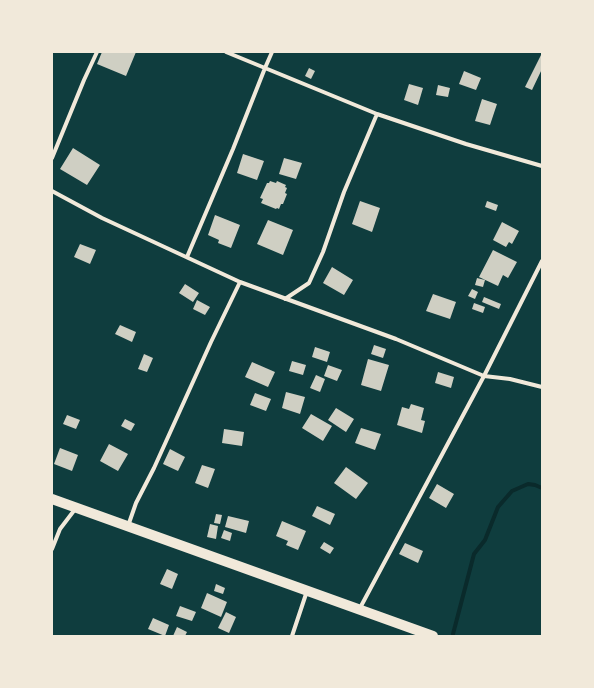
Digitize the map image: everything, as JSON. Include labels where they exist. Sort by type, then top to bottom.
[{"type":"main road","points":[[52,499],[433,636]]},
{"type":"street","points":[[52,158],[97,52]]},
{"type":"street","points":[[226,52],[377,114],[466,144],[542,166]]},
{"type":"street","points":[[187,257],[272,52]]},
{"type":"street","points":[[284,299],[309,283],[323,252],[344,192],[377,114]]},
{"type":"street","points":[[52,191],[102,218],[240,282],[396,339],[484,376],[510,379],[542,387]]},
{"type":"street","points":[[359,610],[484,376],[542,261]]},
{"type":"street","points":[[128,526],[136,503],[154,468],[240,282]]},
{"type":"street","points":[[52,549],[60,530],[76,508]]},
{"type":"street","points":[[292,636],[307,591]]},
{"type":"building","points":[[102,52],[136,52],[126,76],[97,64]]},
{"type":"building","points":[[542,53],[542,69],[532,90],[525,87]]},
{"type":"building","points":[[309,68],[315,71],[311,79],[305,76]]},
{"type":"building","points":[[464,71],[481,78],[476,90],[459,84]]},
{"type":"building","points":[[409,84],[423,88],[418,105],[404,100]]},
{"type":"building","points":[[438,85],[450,88],[448,97],[436,95]]},
{"type":"building","points":[[482,99],[497,104],[490,125],[475,121]]},
{"type":"building","points":[[73,148],[100,165],[87,185],[60,169]]},
{"type":"building","points":[[243,154],[264,161],[257,180],[237,173]]},
{"type":"building","points":[[284,158],[302,163],[296,179],[279,174]]},
{"type":"building","points":[[270,181],[276,183],[277,181],[286,185],[285,187],[287,188],[285,193],[287,194],[279,209],[261,203],[263,199],[260,198],[267,183]]},
{"type":"building","points":[[360,201],[380,208],[372,232],[352,224]]},
{"type":"building","points":[[487,201],[498,205],[496,211],[485,207]]},
{"type":"building","points":[[215,215],[240,225],[231,248],[218,243],[219,240],[208,235]]},
{"type":"building","points":[[268,220],[293,230],[283,255],[257,244]]},
{"type":"building","points":[[502,222],[519,231],[512,244],[509,242],[506,247],[493,240]]},
{"type":"building","points":[[80,244],[96,250],[90,264],[74,257]]},
{"type":"building","points":[[493,250],[517,262],[508,278],[503,275],[498,286],[479,277]]},
{"type":"building","points":[[332,267],[353,280],[344,295],[323,283]]},
{"type":"building","points":[[477,278],[485,280],[483,287],[475,285]]},
{"type":"building","points":[[185,284],[199,293],[193,302],[179,293]]},
{"type":"building","points":[[472,289],[478,292],[475,299],[468,296]]},
{"type":"building","points":[[433,294],[456,302],[450,319],[426,311]]},
{"type":"building","points":[[484,297],[501,304],[499,309],[482,302]]},
{"type":"building","points":[[197,300],[210,307],[205,315],[193,309]]},
{"type":"building","points":[[474,303],[485,307],[483,313],[472,309]]},
{"type":"building","points":[[120,325],[136,332],[132,342],[115,334]]},
{"type":"building","points":[[374,345],[386,349],[383,358],[371,354]]},
{"type":"building","points":[[315,347],[330,352],[327,362],[312,357]]},
{"type":"building","points":[[144,354],[153,358],[147,372],[138,369]]},
{"type":"building","points":[[368,359],[389,365],[381,391],[361,385]]},
{"type":"building","points":[[292,361],[306,365],[303,375],[289,371]]},
{"type":"building","points":[[252,362],[275,372],[268,387],[245,377]]},
{"type":"building","points":[[328,365],[342,370],[337,381],[324,376]]},
{"type":"building","points":[[438,372],[454,377],[451,388],[435,383]]},
{"type":"building","points":[[316,375],[325,379],[320,392],[310,388]]},
{"type":"building","points":[[286,392],[305,397],[300,414],[282,408]]},
{"type":"building","points":[[255,393],[271,399],[266,411],[250,405]]},
{"type":"building","points":[[411,404],[424,408],[421,420],[425,421],[422,433],[397,425],[402,407],[409,409]]},
{"type":"building","points":[[336,408],[354,419],[346,432],[328,420]]},
{"type":"building","points":[[311,414],[332,426],[323,441],[302,428]]},
{"type":"building","points":[[67,415],[80,420],[76,429],[63,424]]},
{"type":"building","points":[[125,419],[135,424],[131,431],[121,426]]},
{"type":"building","points":[[361,428],[381,434],[375,450],[355,443]]},
{"type":"building","points":[[224,429],[244,432],[242,446],[222,443]]},
{"type":"building","points":[[109,444],[128,454],[118,471],[100,461]]},
{"type":"building","points":[[60,448],[78,455],[72,471],[54,464]]},
{"type":"building","points":[[170,449],[185,457],[178,471],[163,464]]},
{"type":"building","points":[[202,465],[215,469],[208,488],[195,483]]},
{"type":"building","points":[[346,467],[368,483],[356,499],[334,483]]},
{"type":"building","points":[[437,484],[454,494],[446,508],[429,498]]},
{"type":"building","points":[[317,506],[335,514],[330,525],[312,516]]},
{"type":"building","points":[[216,514],[222,515],[220,524],[214,523]]},
{"type":"building","points":[[228,516],[249,521],[246,533],[225,527]]},
{"type":"building","points":[[282,521],[306,531],[298,550],[286,545],[288,541],[276,536]]},
{"type":"building","points":[[210,524],[218,526],[216,539],[207,537]]},
{"type":"building","points":[[224,530],[232,533],[230,541],[221,538]]},
{"type":"building","points":[[324,542],[334,548],[330,554],[320,548]]},
{"type":"building","points":[[405,543],[423,551],[418,563],[399,554]]},
{"type":"building","points":[[167,569],[178,574],[172,589],[160,584]]},
{"type":"building","points":[[216,584],[225,588],[223,594],[214,591]]},
{"type":"building","points":[[207,593],[227,602],[221,617],[201,608]]},
{"type":"building","points":[[180,606],[196,612],[192,621],[176,616]]},
{"type":"building","points":[[226,612],[236,617],[229,633],[218,628]]},
{"type":"building","points":[[153,618],[169,625],[165,636],[148,629]]},
{"type":"building","points":[[177,627],[187,632],[185,636],[173,636]]},
{"type":"waterway","points":[[453,634],[474,554],[485,540],[498,507],[512,491],[528,484],[542,488]]}]
